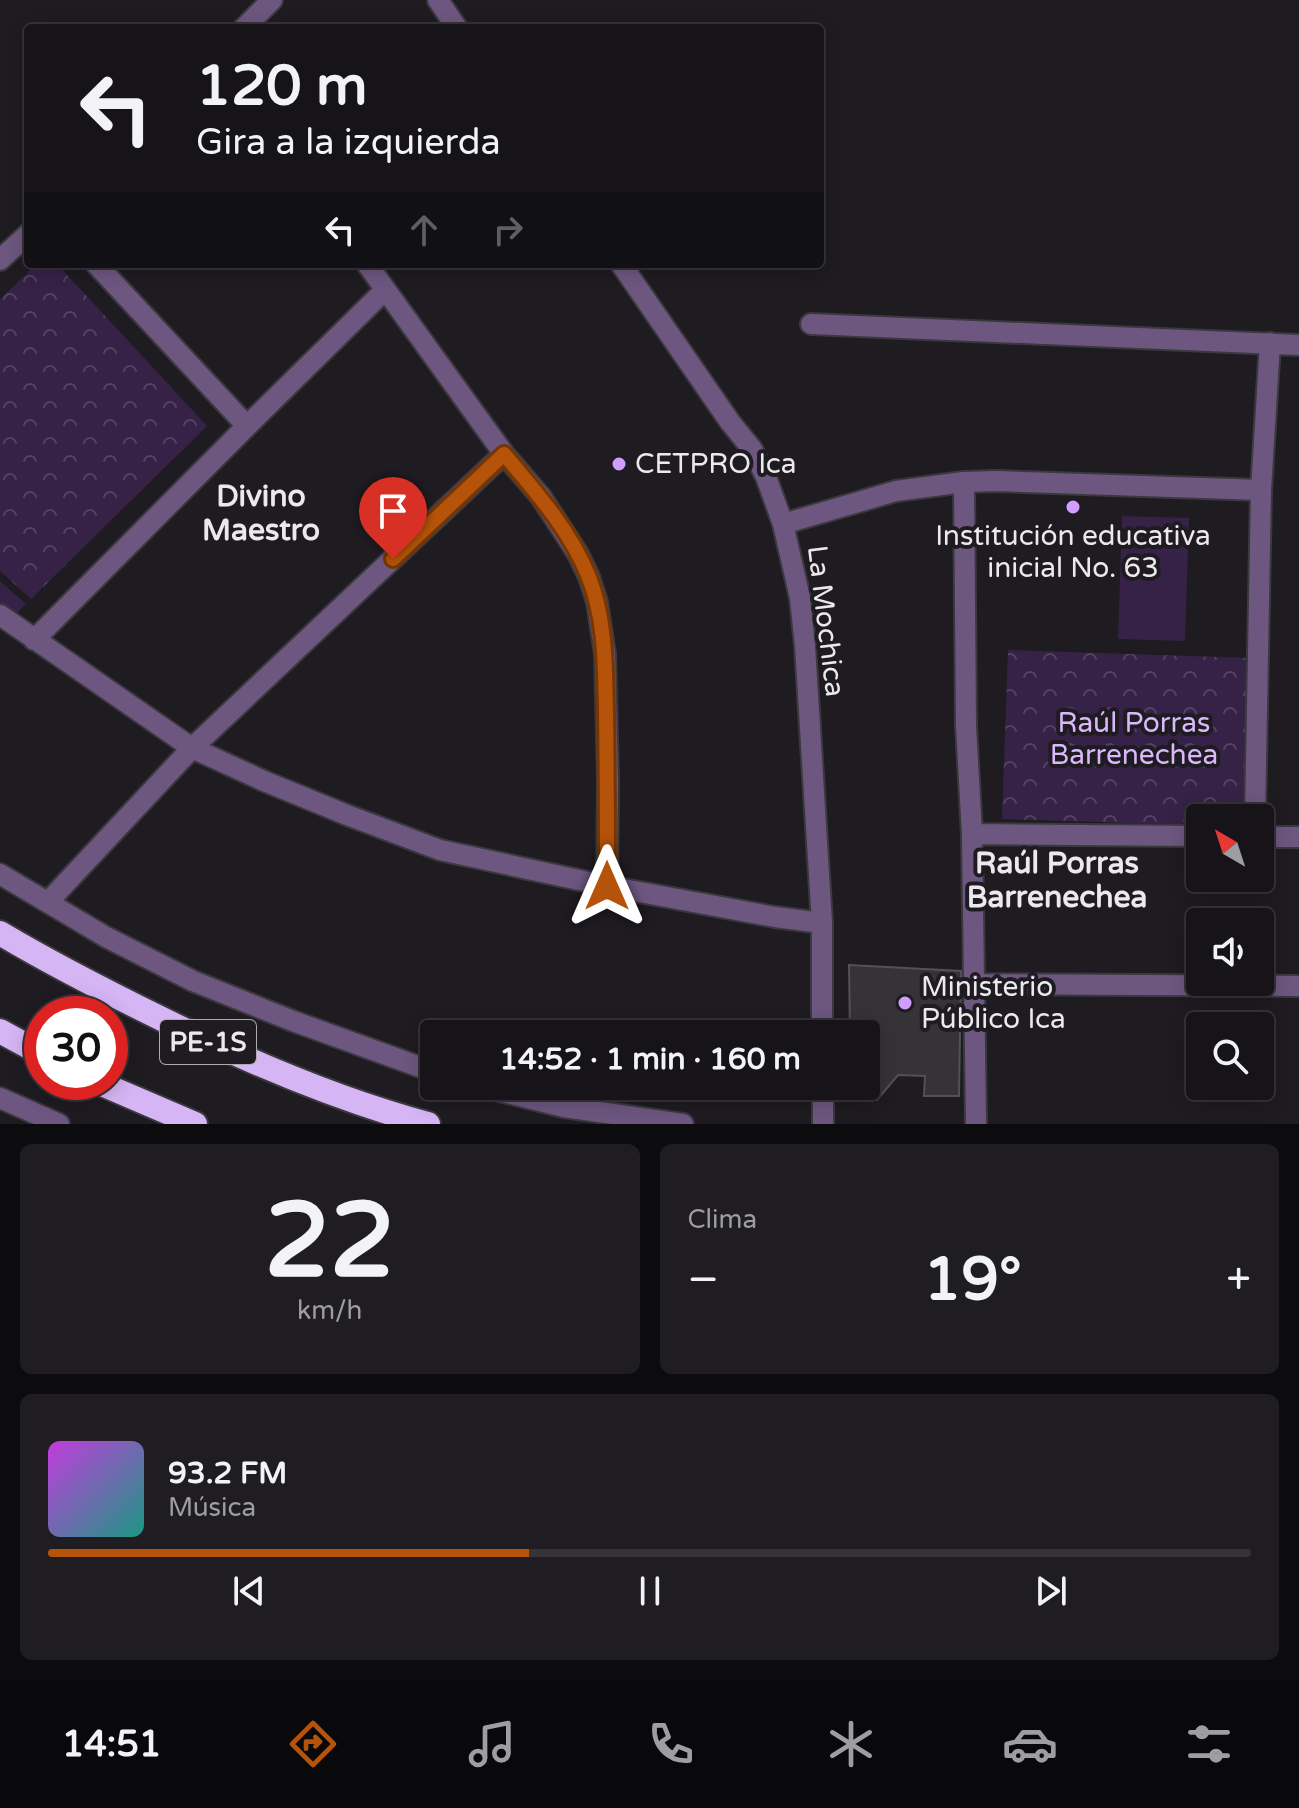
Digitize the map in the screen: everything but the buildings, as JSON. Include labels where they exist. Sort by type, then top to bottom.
[{"type":"highway","name":"PE-1S","points":[[0,933],[92,985],[225,1050],[323,1090],[428,1124]]},
{"type":"highway","points":[[0,1031],[24,1044]]},
{"type":"highway","points":[[128,1095],[195,1124]]},
{"type":"street","points":[[248,24],[272,0]]},
{"type":"street","points":[[438,0],[454,24]]},
{"type":"street","points":[[0,260],[24,238]]},
{"type":"street","points":[[100,268],[247,426]]},
{"type":"street","points":[[370,268],[504,454],[541,497],[578,554],[589,577],[597,602],[605,654],[607,886]]},
{"type":"street","name":"La Mochica","points":[[624,268],[752,449],[783,524],[800,598],[805,646],[822,923],[822,1020]]},
{"type":"street","points":[[34,640],[385,290]]},
{"type":"street","points":[[811,324],[1299,345]]},
{"type":"street","points":[[1255,804],[1261,490],[1270,343]]},
{"type":"street","points":[[48,902],[192,748],[504,454]]},
{"type":"street","points":[[783,524],[896,491],[964,482],[1261,490]]},
{"type":"street","points":[[964,482],[966,726],[972,834],[976,1124]]},
{"type":"street","points":[[0,615],[192,748],[264,781],[440,850],[607,886],[822,923]]},
{"type":"street","points":[[972,834],[1186,836]]},
{"type":"street","points":[[1274,837],[1299,837]]},
{"type":"street","points":[[0,874],[106,937],[193,981],[420,1067]]},
{"type":"street","points":[[975,984],[1299,986]]},
{"type":"street","points":[[0,1098],[59,1124]]},
{"type":"street","points":[[536,1100],[683,1124]]},
{"type":"street","points":[[823,1100],[823,1124]]},
{"type":"green space","points":[[33,268],[61,268],[207,426],[31,599],[0,571],[0,299]]},
{"type":"green space","name":"Raúl Porras Barrenechea","points":[[1122,516],[1189,518],[1185,641],[1118,639]]},
{"type":"green space","points":[[0,581],[26,604],[14,616],[0,604]]},
{"type":"green space","name":"Raúl Porras Barrenechea","points":[[1008,650],[1250,658],[1245,804],[1186,804],[1186,825],[1002,819]]},
{"type":"place","name":"CETPRO Ica","points":[[619,464]]},
{"type":"place","name":"Institución educativa inicial No. 63","points":[[1073,507]]},
{"type":"place","name":"Ministerio Público Ica","points":[[905,1003]]},
{"type":"district","name":"Divino Maestro","points":[[261,513]]},
{"type":"district","name":"Raúl Porras Barrenechea","points":[[1057,880]]},
{"type":"route","points":[[393,559],[504,454],[541,497],[563,530],[589,577],[602,629],[608,780],[607,886]]}]
